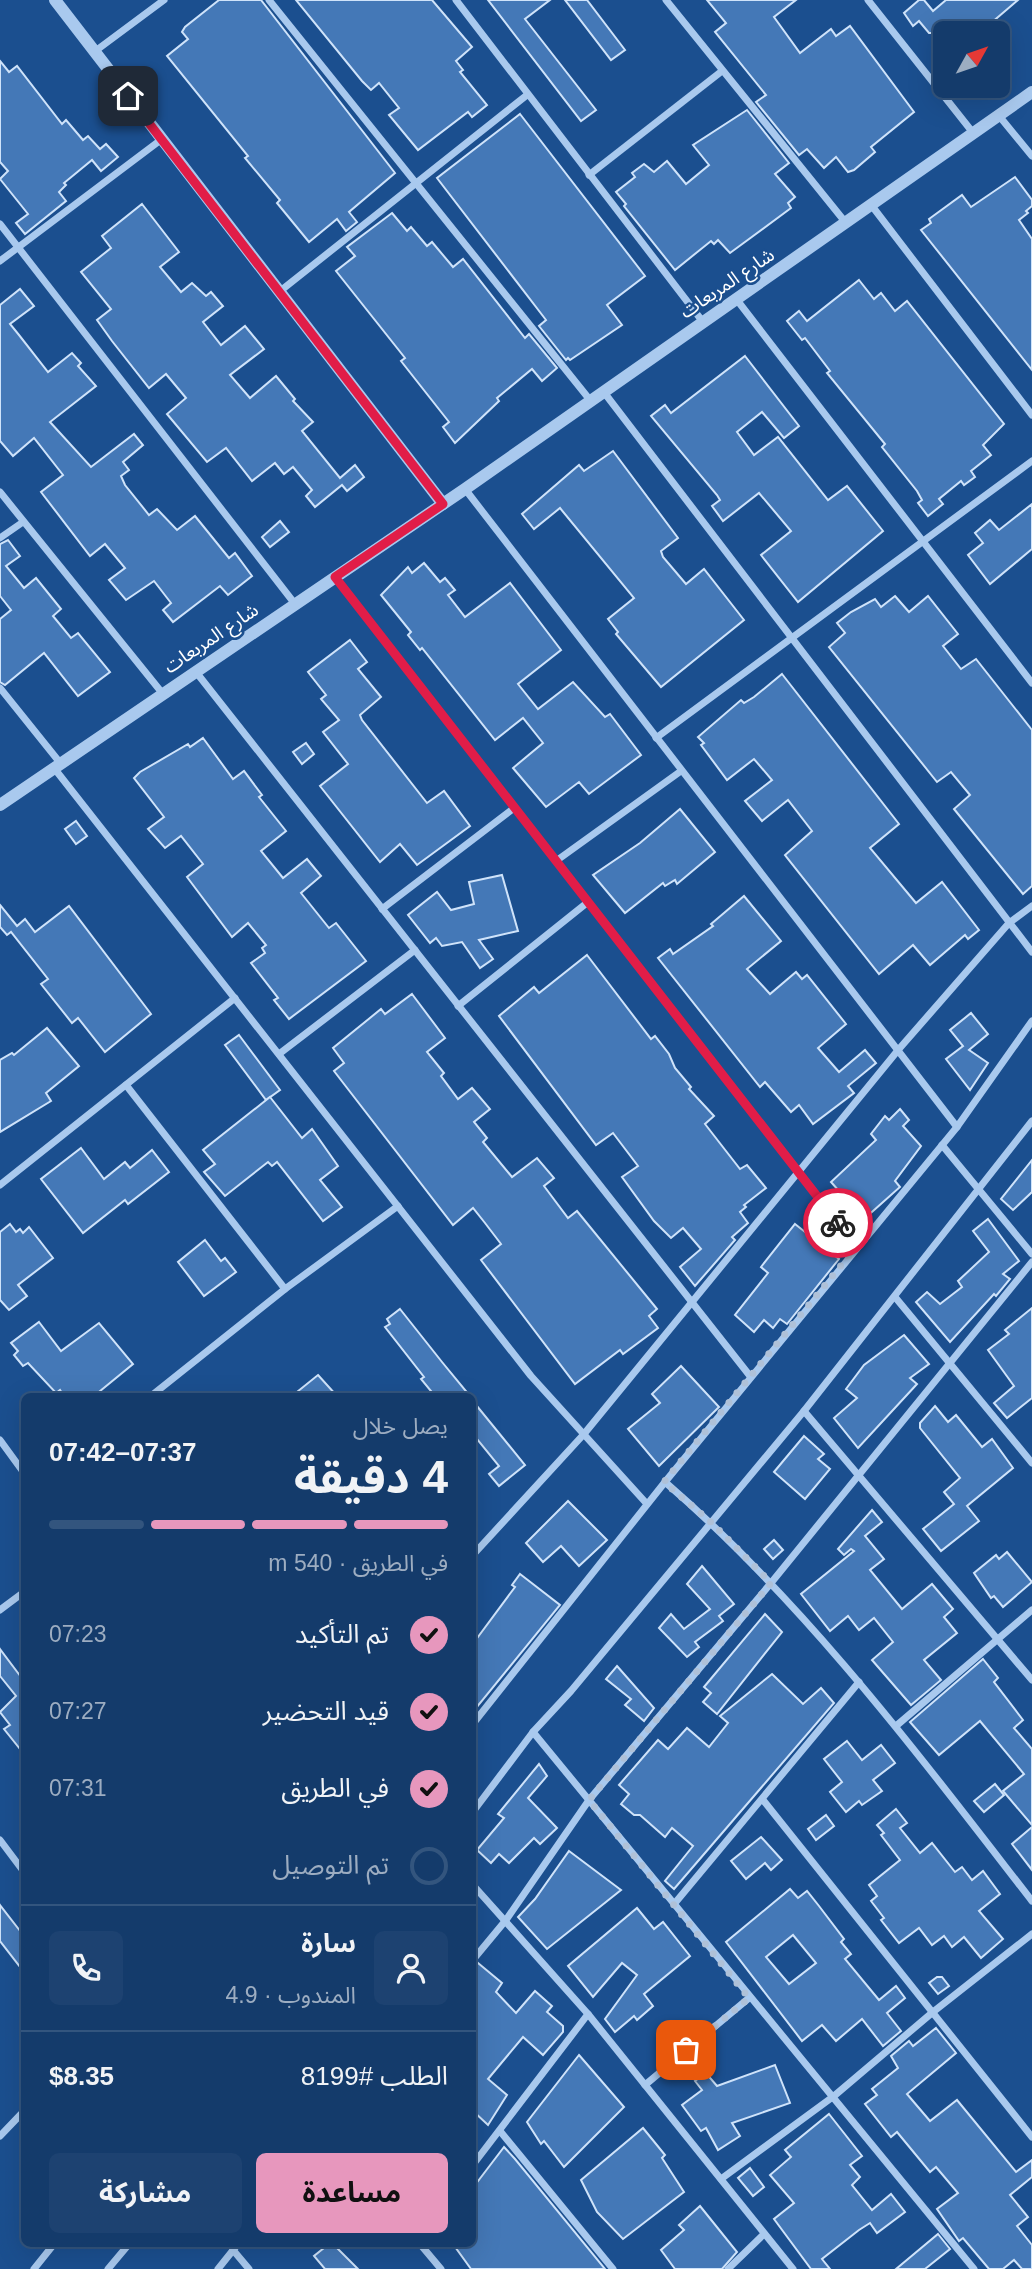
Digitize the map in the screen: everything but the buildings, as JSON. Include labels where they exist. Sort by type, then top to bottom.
[{"type":"street","points":[[55,0],[443,504]]},
{"type":"street","points":[[94,52],[164,0]]},
{"type":"street","points":[[269,0],[418,182],[590,400]]},
{"type":"street","points":[[456,0],[704,322]]},
{"type":"street","points":[[666,0],[846,223]]},
{"type":"street","points":[[869,1],[974,134]]},
{"type":"street","points":[[589,175],[722,71]]},
{"type":"street","name":"شارع المربعات","points":[[0,804],[465,489],[603,390],[1000,117],[1032,92]]},
{"type":"street","points":[[278,292],[527,95]]},
{"type":"street","points":[[1000,117],[1032,156]]},
{"type":"street","points":[[0,261],[162,139]]},
{"type":"street","points":[[872,206],[1032,415]]},
{"type":"street","points":[[0,223],[295,604]]},
{"type":"street","points":[[737,300],[1032,683]]},
{"type":"street","points":[[603,390],[1032,952]]},
{"type":"street","points":[[656,738],[1032,461]]},
{"type":"street","points":[[465,489],[957,1127]]},
{"type":"street","points":[[0,492],[163,694]]},
{"type":"street","points":[[0,538],[23,522]]},
{"type":"street","points":[[335,577],[856,1247]]},
{"type":"street","points":[[196,672],[750,1376]]},
{"type":"street","points":[[0,688],[235,998],[531,1376],[647,1504]]},
{"type":"street","points":[[556,861],[681,771]]},
{"type":"street","points":[[383,909],[514,808]]},
{"type":"street","points":[[458,1006],[588,902]]},
{"type":"street","points":[[476,1552],[584,1434],[899,1049],[1009,923],[1032,906]]},
{"type":"street","points":[[279,1054],[415,950]]},
{"type":"street","points":[[0,1185],[235,998]]},
{"type":"street","points":[[476,1720],[664,1482],[957,1127],[1032,1021]]},
{"type":"street","points":[[125,1085],[285,1289]]},
{"type":"street","points":[[476,1809],[533,1732],[804,1411],[1032,1121]]},
{"type":"street","points":[[942,1145],[1032,1254]]},
{"type":"street","points":[[155,1393],[285,1289],[398,1206]]},
{"type":"street","points":[[476,1956],[506,1920],[589,1800],[771,1583],[1032,1262]]},
{"type":"street","points":[[895,1297],[1032,1463]]},
{"type":"street","points":[[804,1411],[1032,1681]]},
{"type":"street","points":[[0,1440],[21,1469]]},
{"type":"street","points":[[664,1482],[712,1523],[771,1583],[859,1682],[1032,1901]]},
{"type":"street","points":[[0,1610],[21,1594]]},
{"type":"street","points":[[896,1726],[1032,1609]]},
{"type":"street","points":[[675,1903],[859,1682]]},
{"type":"street","points":[[533,1732],[974,2269]]},
{"type":"street","points":[[762,1800],[1032,2137]]},
{"type":"street","points":[[0,1840],[21,1868]]},
{"type":"street","points":[[476,1888],[588,2014],[793,2269]]},
{"type":"street","points":[[721,2179],[834,2096],[933,2012],[1032,1934]]},
{"type":"street","points":[[645,2085],[749,1998]]},
{"type":"street","points":[[476,2161],[588,2014]]},
{"type":"street","points":[[0,2136],[21,2114]]},
{"type":"street","points":[[500,2131],[613,2269]]},
{"type":"street","points":[[728,2269],[764,2234]]},
{"type":"street","points":[[34,2269],[52,2247]]},
{"type":"street","points":[[108,2269],[126,2247]]},
{"type":"street","points":[[218,2269],[236,2247],[249,2269]]},
{"type":"street","points":[[423,2247],[441,2269]]},
{"type":"way so far","points":[[686,2050],[749,1998],[675,1903],[589,1800],[771,1583],[712,1523],[664,1482],[856,1247],[838,1223]]},
{"type":"route","points":[[128,96],[443,504],[335,577],[838,1223]]}]
